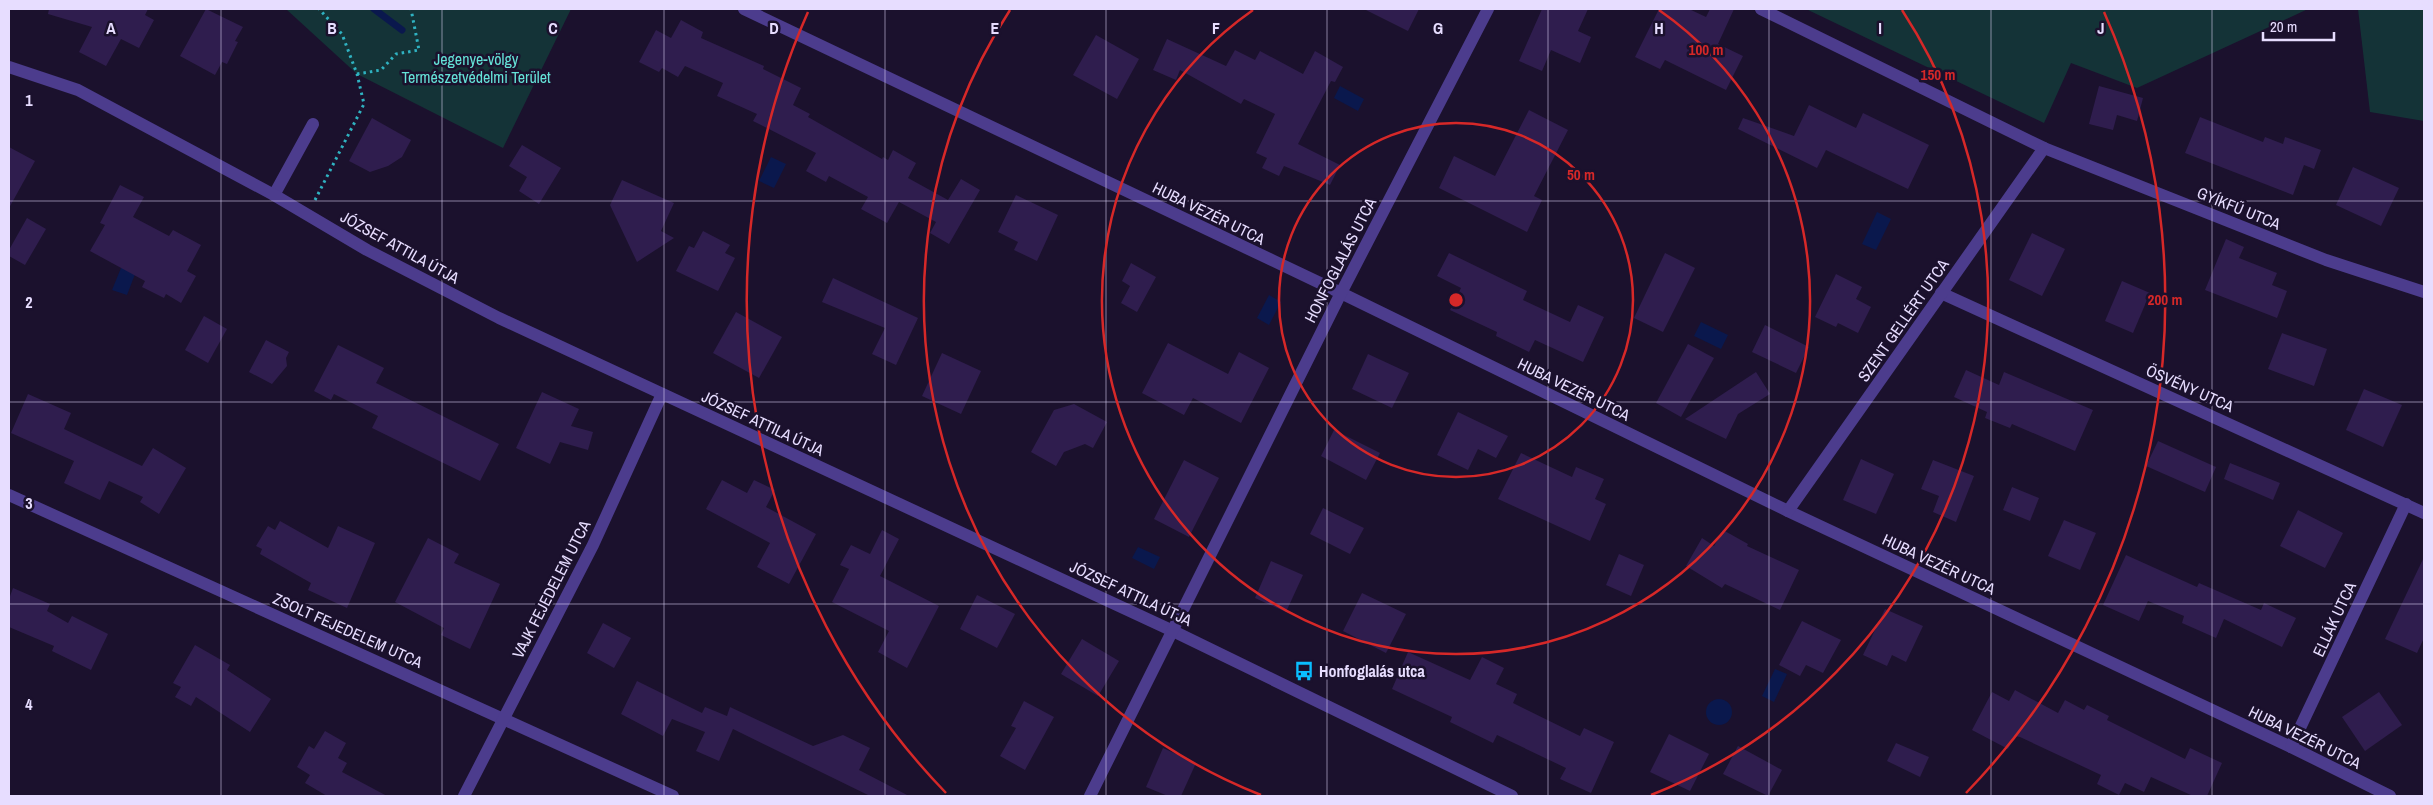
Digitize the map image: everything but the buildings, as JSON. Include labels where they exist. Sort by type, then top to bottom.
[{"type":"street","name":"HUBA VEZÉR UTCA","points":[[744,9],[1340,293],[1788,511],[2291,747],[2390,796]]},
{"type":"street","name":"HONFOGLALÁS UTCA","points":[[1090,796],[1340,293],[1488,9]]},
{"type":"street","name":"GYÍKFŰ UTCA","points":[[1761,9],[2044,148],[2326,260],[2424,292]]},
{"type":"street","name":"JÓZSEF ATTILA ÚTJA","points":[[9,67],[78,90],[274,195],[367,250],[499,318],[1173,631],[1512,796]]},
{"type":"street","points":[[274,195],[313,124]]},
{"type":"street","name":"SZENT GELLÉRT UTCA","points":[[1788,511],[2044,148]]},
{"type":"street","name":"ÖSVÉNY UTCA","points":[[1941,293],[2424,513]]},
{"type":"street","name":"VAJK FEJEDELEM UTCA","points":[[464,796],[593,545],[662,394]]},
{"type":"street","name":"ZSOLT FEJEDELEM UTCA","points":[[9,496],[673,796]]},
{"type":"street","name":"ELLÁK UTCA","points":[[2291,747],[2406,504]]},
{"type":"path","points":[[308,214],[364,104],[357,74],[342,34],[319,9]]},
{"type":"path","points":[[357,74],[381,70],[396,54],[419,50],[411,9]]},
{"type":"green space","name":"Jegenye-völgy Természetvédelmi Terület","points":[[286,9],[571,9],[503,148],[357,74]]},
{"type":"green space","points":[[1806,9],[2308,9],[2137,88],[2071,63],[2044,123]]},
{"type":"green space","points":[[2358,9],[2424,9],[2424,121],[2370,112]]},
{"type":"shaded area","points":[[1340,86],[1364,99],[1358,111],[1334,98]]},
{"type":"shaded area","points":[[771,157],[786,164],[774,188],[759,181]]},
{"type":"shaded area","points":[[1877,212],[1891,219],[1876,250],[1862,244]]},
{"type":"shaded area","points":[[123,263],[137,269],[127,295],[112,290]]},
{"type":"shaded area","points":[[1269,295],[1281,302],[1269,325],[1257,318]]},
{"type":"shaded area","points":[[1701,322],[1728,335],[1721,349],[1694,336]]},
{"type":"shaded area","points":[[1138,547],[1160,557],[1154,569],[1132,558]]},
{"type":"shaded area","points":[[1775,669],[1787,674],[1774,702],[1762,696]]},
{"type":"shaded area","points":[[1719,699],[1728,703],[1732,712],[1728,721],[1719,725],[1710,721],[1706,712],[1710,703]]},
{"type":"waterway","points":[[374,9],[402,30]]},
{"type":"place","name":"Honfoglalás utca","points":[[1304,671]]}]
